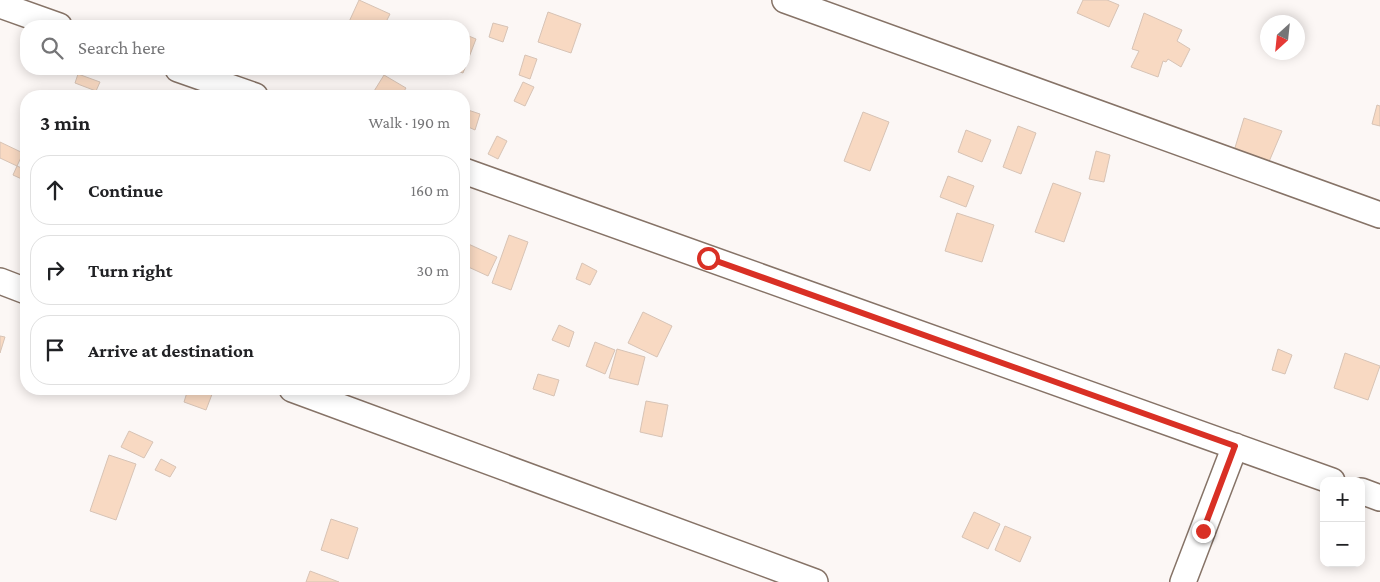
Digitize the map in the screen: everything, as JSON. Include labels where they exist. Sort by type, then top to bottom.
[{"type":"street","points":[[785,0],[1380,215]]},
{"type":"street","points":[[0,5],[43,20]]},
{"type":"street","points":[[195,75],[239,90]]},
{"type":"street","points":[[470,173],[1321,477]]},
{"type":"street","points":[[0,281],[20,289]]},
{"type":"street","points":[[308,395],[815,582]]},
{"type":"street","points":[[1183,582],[1235,446]]},
{"type":"street","points":[[1365,492],[1380,498]]},
{"type":"building","points":[[359,0],[390,14],[387,20],[350,20]]},
{"type":"building","points":[[1083,0],[1107,0],[1119,5],[1109,27],[1077,13]]},
{"type":"building","points":[[548,12],[581,24],[571,53],[538,42]]},
{"type":"building","points":[[1144,13],[1182,30],[1177,41],[1190,49],[1181,67],[1168,59],[1166,62],[1163,61],[1158,77],[1131,67],[1139,51],[1132,49]]},
{"type":"building","points":[[493,23],[508,27],[503,42],[489,37]]},
{"type":"building","points":[[470,36],[476,39],[470,55]]},
{"type":"building","points":[[525,55],[537,59],[530,79],[519,75]]},
{"type":"building","points":[[78,75],[100,82],[96,90],[75,83]]},
{"type":"building","points":[[384,75],[406,88],[405,90],[375,90]]},
{"type":"building","points":[[523,82],[534,87],[525,106],[514,101]]},
{"type":"building","points":[[1377,105],[1380,106],[1380,126],[1372,124]]},
{"type":"building","points":[[470,111],[480,114],[475,130],[470,128]]},
{"type":"building","points":[[863,112],[889,122],[870,171],[844,161]]},
{"type":"building","points":[[1244,118],[1282,131],[1268,164],[1234,151]]},
{"type":"building","points":[[1018,126],[1036,133],[1021,174],[1003,167]]},
{"type":"building","points":[[966,130],[991,140],[982,162],[958,152]]},
{"type":"building","points":[[497,136],[507,141],[498,159],[488,154]]},
{"type":"building","points":[[0,142],[20,152],[20,160],[17,166],[0,158]]},
{"type":"building","points":[[1096,151],[1110,155],[1104,182],[1089,179]]},
{"type":"building","points":[[17,166],[20,167],[20,178],[13,175]]},
{"type":"building","points":[[948,176],[974,186],[966,207],[940,197]]},
{"type":"building","points":[[1053,183],[1081,193],[1064,242],[1035,232]]},
{"type":"building","points":[[957,213],[994,225],[982,262],[945,251]]},
{"type":"building","points":[[509,235],[528,242],[511,290],[492,283]]},
{"type":"building","points":[[470,245],[497,257],[488,276],[470,268]]},
{"type":"building","points":[[582,263],[597,271],[590,285],[576,279]]},
{"type":"building","points":[[643,312],[672,326],[657,357],[628,343]]},
{"type":"building","points":[[559,325],[574,332],[569,347],[552,340]]},
{"type":"building","points":[[0,336],[5,337],[0,353]]},
{"type":"building","points":[[595,342],[615,350],[605,374],[586,366]]},
{"type":"building","points":[[617,349],[645,357],[638,385],[609,378]]},
{"type":"building","points":[[1278,349],[1292,355],[1285,374],[1272,370]]},
{"type":"building","points":[[1345,353],[1380,366],[1368,400],[1334,388]]},
{"type":"building","points":[[538,374],[559,380],[554,396],[533,389]]},
{"type":"building","points":[[186,395],[212,395],[206,410],[184,402]]},
{"type":"building","points":[[646,401],[668,405],[662,437],[640,432]]},
{"type":"building","points":[[129,431],[153,442],[144,458],[121,447]]},
{"type":"building","points":[[109,455],[136,464],[116,520],[90,511]]},
{"type":"building","points":[[161,459],[176,467],[170,477],[155,470]]},
{"type":"building","points":[[974,512],[1000,524],[988,549],[962,537]]},
{"type":"building","points":[[331,519],[358,528],[348,559],[321,550]]},
{"type":"building","points":[[1005,526],[1031,537],[1020,562],[995,550]]},
{"type":"building","points":[[310,571],[339,582],[306,582]]},
{"type":"route","points":[[708,258],[1235,446],[1203,531]]}]
